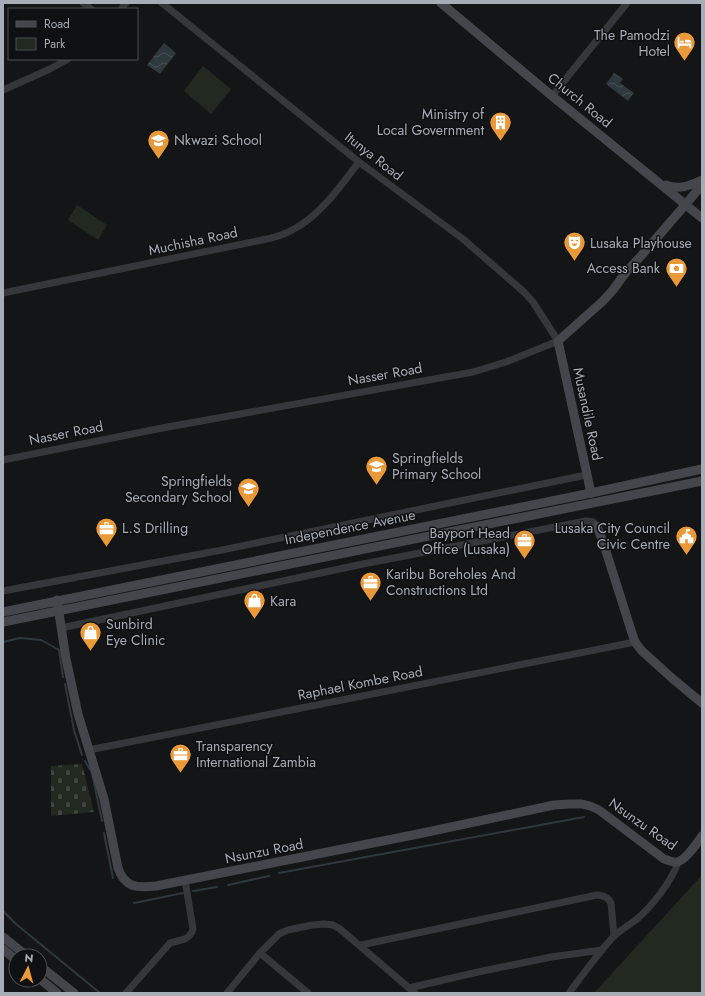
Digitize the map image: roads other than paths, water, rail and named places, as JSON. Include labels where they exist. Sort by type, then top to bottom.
[{"type":"main road","name":"Church Road","points":[[441,3],[552,96],[702,218]]},
{"type":"main road","points":[[659,182],[673,188],[689,186],[702,180]]},
{"type":"main road","name":"Nasser Road","points":[[558,341],[603,301],[626,272],[702,185]]},
{"type":"main road","name":"Musandile Road","points":[[558,341],[591,493]]},
{"type":"main road","name":"Independence Avenue","points":[[3,612],[702,470]]},
{"type":"main road","name":"Independence Avenue","points":[[3,622],[702,481]]},
{"type":"main road","points":[[597,526],[635,642],[673,679],[702,703]]},
{"type":"main road","name":"Nsunzu Road","points":[[57,600],[66,659],[78,714],[104,799],[118,868],[123,879],[133,886],[142,888],[156,886],[418,834],[515,813],[569,804],[582,804],[599,810],[664,859],[672,862],[678,862]]},
{"type":"main road","points":[[678,862],[686,856],[702,836]]},
{"type":"main road","points":[[3,937],[17,948]]},
{"type":"main road","points":[[48,972],[74,993]]},
{"type":"main road","points":[[48,986],[57,993]]},
{"type":"street","name":"Itunya Road","points":[[162,3],[359,162],[463,239],[524,292],[533,302],[558,341]]},
{"type":"street","points":[[552,96],[627,3]]},
{"type":"street","points":[[3,90],[66,60]]},
{"type":"street","name":"Muchisha Road","points":[[3,293],[262,240],[284,234],[304,223],[315,214],[359,162]]},
{"type":"street","name":"Nasser Road","points":[[3,460],[157,429],[474,372],[506,362],[558,341]]},
{"type":"street","points":[[3,591],[222,550],[586,475]]},
{"type":"street","points":[[61,628],[363,564],[586,521],[592,521],[596,523],[597,526]]},
{"type":"street","name":"Raphael Kombe Road","points":[[89,750],[635,642]]},
{"type":"street","points":[[569,993],[614,936],[638,918],[648,908],[669,881],[678,862]]},
{"type":"street","points":[[126,993],[170,943],[185,939],[192,932],[193,929],[185,880]]},
{"type":"street","points":[[360,946],[597,895],[607,897],[611,903],[614,936]]},
{"type":"street","points":[[227,993],[260,953],[279,934],[288,930],[318,925],[333,925],[340,929],[415,993]]},
{"type":"street","points":[[409,988],[551,957],[602,950]]},
{"type":"street","points":[[260,953],[308,993]]},
{"type":"water","points":[[164,43],[176,53],[160,74],[147,65]]},
{"type":"water","points":[[614,73],[623,79],[620,83],[634,93],[628,101],[606,84]]},
{"type":"waterway","points":[[3,642],[20,638],[41,640],[59,650],[63,677]]},
{"type":"waterway","points":[[65,684],[74,730],[82,755]]},
{"type":"waterway","points":[[85,761],[92,773],[102,821]]},
{"type":"waterway","points":[[279,873],[584,817]]},
{"type":"waterway","points":[[104,833],[113,878]]},
{"type":"waterway","points":[[228,885],[269,876]]},
{"type":"waterway","points":[[193,891],[217,887]]},
{"type":"waterway","points":[[134,903],[183,893]]},
{"type":"waterway","points":[[3,911],[16,924],[100,993]]},
{"type":"place","name":"The Pamodzi Hotel","points":[[685,62]]},
{"type":"place","name":"Ministry of Local Government","points":[[500,142]]},
{"type":"place","name":"Nkwazi School","points":[[158,160]]},
{"type":"place","name":"Lusaka Playhouse","points":[[575,262]]},
{"type":"place","name":"Access Bank","points":[[676,288]]},
{"type":"place","name":"Springfields Primary School","points":[[377,486]]},
{"type":"place","name":"Springfields Secondary School","points":[[248,508]]},
{"type":"place","name":"L.S Drilling","points":[[107,548]]},
{"type":"place","name":"Lusaka City Council Civic Centre","points":[[686,556]]},
{"type":"place","name":"Bayport Head Office (Lusaka)","points":[[525,560]]},
{"type":"place","name":"Karibu Boreholes And Constructions Ltd","points":[[370,602]]},
{"type":"place","name":"Kara","points":[[255,620]]},
{"type":"place","name":"Sunbird Eye Clinic","points":[[91,652]]},
{"type":"place","name":"Transparency International Zambia","points":[[181,774]]}]
